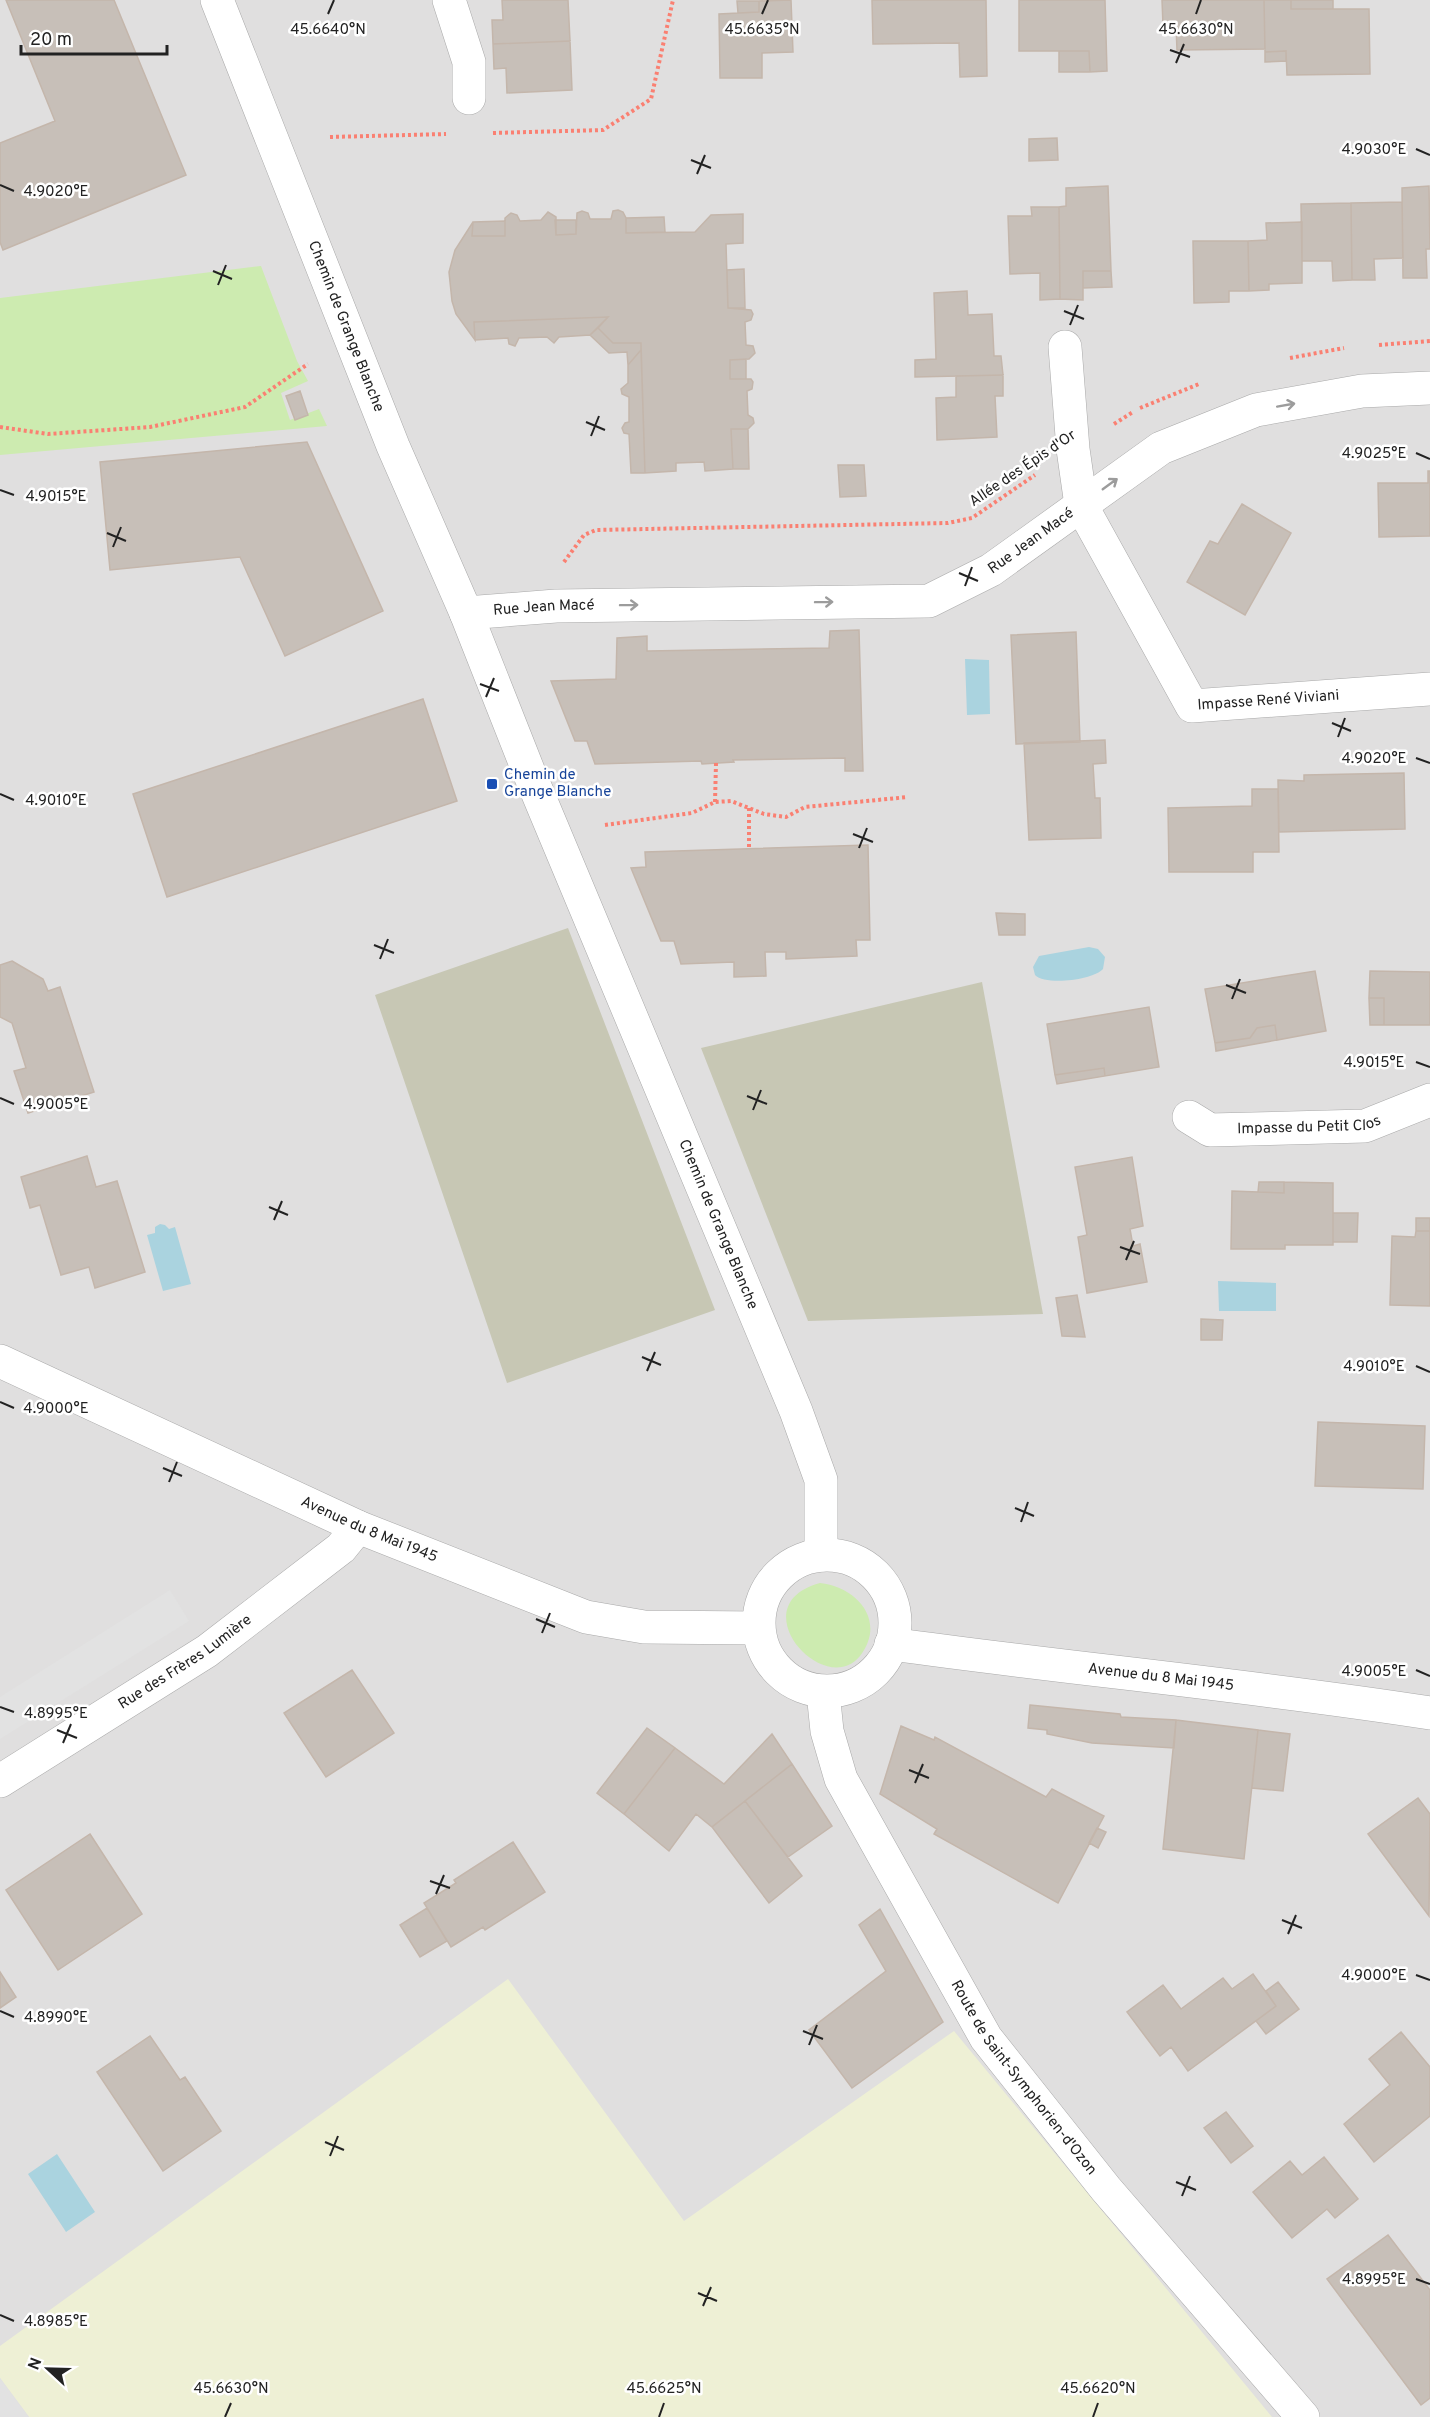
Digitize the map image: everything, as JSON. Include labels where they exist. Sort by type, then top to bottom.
[{"type":"street","name":"Chemin de Grange Blanche","points":[[217,0],[393,446],[466,613],[528,770],[796,1411],[821,1480],[821,1555]]},
{"type":"street","points":[[449,0],[469,62],[470,98]]},
{"type":"street","points":[[1065,347],[1073,449],[1081,505]]},
{"type":"street","name":"Rue Jean Macé","points":[[466,613],[555,606],[929,601],[991,570],[1161,448],[1256,411],[1362,391],[1430,388]]},
{"type":"street","name":"Impasse René Viviani","points":[[1081,505],[1192,706],[1430,689]]},
{"type":"street","name":"Impasse du Petit Clos","points":[[1189,1116],[1210,1130],[1365,1126],[1430,1100]]},
{"type":"street","name":"Avenue du 8 Mai 1945","points":[[0,1361],[358,1527],[586,1617],[644,1627],[758,1628]]},
{"type":"street","name":"Rue des Frères Lumière","points":[[0,1780],[207,1651],[334,1553],[358,1527]]},
{"type":"street","points":[[821,1555],[843,1556],[864,1565],[880,1581],[891,1600],[895,1622],[891,1644],[884,1660],[865,1679],[841,1690],[823,1692],[803,1688],[786,1678],[772,1664],[762,1647],[758,1628],[760,1607],[769,1587],[782,1570],[800,1560],[821,1555]]},
{"type":"street","name":"Avenue du 8 Mai 1945","points":[[891,1644],[1005,1660],[1329,1697],[1430,1713]]},
{"type":"street","name":"Route de Saint-Symphorien-d'Ozon","points":[[823,1692],[827,1731],[841,1779],[986,2038],[1106,2189],[1303,2417]]},
{"type":"path","points":[[484,133],[603,130],[651,99],[673,0]]},
{"type":"path","points":[[330,137],[449,134]]},
{"type":"path","points":[[1373,345],[1430,342]]},
{"type":"path","points":[[1285,359],[1319,351],[1351,348]]},
{"type":"path","points":[[0,427],[48,434],[150,427],[245,407],[308,364]]},
{"type":"path","name":"Allée des Épis d'Or","points":[[555,606],[558,571],[584,535],[596,530],[948,523],[972,518],[1073,449],[1147,404],[1207,381]]},
{"type":"path","points":[[715,802],[716,763]]},
{"type":"path","points":[[605,825],[692,813],[715,802],[731,801],[764,814],[786,816],[805,807],[908,797]]},
{"type":"path","points":[[749,808],[749,849]]},
{"type":"shaded area","points":[[0,0],[1430,0],[1430,2417],[0,2417]]},
{"type":"shaded area","points":[[568,928],[715,1310],[507,1383],[375,995]]},
{"type":"shaded area","points":[[982,982],[1043,1314],[808,1321],[701,1048]]},
{"type":"shaded area","points":[[170,1590],[189,1621],[0,1739],[0,1697]]},
{"type":"shaded area","points":[[508,1979],[684,2221],[954,2031],[1272,2417],[29,2417],[0,2378],[0,2346]]},
{"type":"shaded area","points":[[0,2378],[29,2417],[0,2417]]},
{"type":"green space","points":[[261,266],[297,361],[308,381],[281,393],[290,420],[319,409],[327,426],[0,455],[0,298]]},
{"type":"green space","points":[[820,1583],[846,1591],[864,1608],[869,1619],[868,1643],[860,1656],[845,1666],[827,1666],[810,1658],[796,1644],[788,1627],[787,1610],[797,1594]]},
{"type":"water","points":[[965,659],[989,660],[990,714],[967,715]]},
{"type":"water","points":[[1089,947],[1098,949],[1105,957],[1103,969],[1098,973],[1080,979],[1059,981],[1035,975],[1033,967],[1039,956]]},
{"type":"water","points":[[160,1224],[169,1229],[175,1227],[191,1284],[163,1291],[147,1235],[155,1233],[155,1227]]},
{"type":"water","points":[[1218,1281],[1276,1283],[1276,1311],[1219,1311]]},
{"type":"water","points":[[57,2154],[95,2212],[66,2232],[28,2174]]},
{"type":"building","points":[[6,0],[114,0],[186,175],[3,250],[0,242],[0,143],[55,121]]},
{"type":"building","points":[[502,0],[568,0],[570,41],[493,44],[492,20],[503,20]]},
{"type":"building","points":[[791,0],[793,52],[762,53],[762,78],[720,78],[719,14],[759,12],[759,1]]},
{"type":"building","points":[[872,0],[986,0],[987,76],[960,77],[959,43],[873,44]]},
{"type":"building","points":[[1019,0],[1105,0],[1107,71],[1090,72],[1089,51],[1019,51]]},
{"type":"building","points":[[1162,0],[1264,0],[1265,49],[1177,50],[1176,25],[1163,25]]},
{"type":"building","points":[[1264,0],[1291,0],[1291,9],[1369,9],[1370,74],[1287,75],[1286,51],[1265,52]]},
{"type":"building","points":[[1291,0],[1333,0],[1333,9],[1291,9]]},
{"type":"building","points":[[737,1],[759,1],[759,12],[738,13]]},
{"type":"building","points":[[570,41],[572,90],[507,93],[506,68],[494,69],[493,44]]},
{"type":"building","points":[[1059,51],[1089,51],[1090,72],[1059,72]]},
{"type":"building","points":[[1286,51],[1286,61],[1265,62],[1265,52]]},
{"type":"building","points":[[1057,138],[1058,160],[1029,161],[1029,139]]},
{"type":"building","points":[[1108,186],[1111,271],[1083,271],[1083,300],[1060,299],[1059,207],[1066,206],[1066,188]]},
{"type":"building","points":[[1429,186],[1430,249],[1426,249],[1427,278],[1403,278],[1402,188]]},
{"type":"building","points":[[1402,202],[1403,258],[1374,259],[1375,280],[1352,280],[1351,203]]},
{"type":"building","points":[[1351,203],[1352,280],[1333,281],[1332,261],[1302,261],[1301,204]]},
{"type":"building","points":[[1031,207],[1059,207],[1060,299],[1040,300],[1040,273],[1010,274],[1008,216],[1032,216]]},
{"type":"building","points":[[582,211],[588,213],[590,219],[611,219],[613,211],[623,212],[626,218],[626,233],[695,232],[711,215],[743,214],[743,243],[726,244],[728,308],[751,310],[753,314],[751,320],[745,322],[746,345],[753,346],[755,353],[749,359],[730,360],[730,379],[751,379],[753,382],[752,389],[747,391],[748,415],[753,418],[754,423],[748,429],[731,429],[733,469],[705,471],[704,462],[676,463],[676,471],[645,473],[641,343],[613,343],[598,328],[608,317],[474,322],[475,340],[456,314],[452,301],[449,272],[455,250],[473,222],[472,236],[505,236],[505,218],[511,213],[517,215],[520,221],[541,220],[548,212],[556,217],[556,235],[576,234],[577,213]]},
{"type":"building","points":[[664,217],[665,232],[626,233],[626,218]]},
{"type":"building","points":[[555,220],[576,220],[576,234],[556,235]]},
{"type":"building","points":[[505,221],[505,236],[472,236],[473,222]]},
{"type":"building","points":[[1302,222],[1302,283],[1269,284],[1269,290],[1249,291],[1248,241],[1267,240],[1266,223]]},
{"type":"building","points":[[1193,241],[1248,241],[1249,291],[1229,291],[1229,302],[1194,303]]},
{"type":"building","points":[[744,269],[745,308],[728,308],[727,270]]},
{"type":"building","points":[[1083,271],[1111,271],[1112,287],[1083,288]]},
{"type":"building","points":[[967,291],[968,315],[992,314],[994,356],[1001,356],[1003,375],[915,377],[915,360],[936,359],[934,293]]},
{"type":"building","points":[[608,317],[590,335],[559,337],[554,343],[547,337],[519,338],[515,346],[509,344],[508,338],[475,340],[474,322]]},
{"type":"building","points":[[598,328],[613,343],[641,343],[641,350],[628,365],[627,352],[609,353],[590,335]]},
{"type":"building","points":[[641,350],[645,473],[631,473],[629,434],[624,433],[622,428],[625,423],[629,422],[629,397],[622,394],[621,389],[628,383],[628,365]]},
{"type":"building","points":[[746,359],[746,379],[730,379],[730,360]]},
{"type":"building","points":[[1003,375],[1003,396],[995,396],[997,437],[937,440],[936,398],[956,397],[956,376]]},
{"type":"building","points":[[300,391],[308,415],[295,420],[286,396]]},
{"type":"building","points":[[731,429],[748,429],[749,469],[733,469]]},
{"type":"building","points":[[307,442],[383,611],[285,656],[240,557],[110,570],[100,462]]},
{"type":"building","points":[[838,465],[864,465],[866,496],[840,497]]},
{"type":"building","points":[[1428,471],[1430,471],[1430,536],[1379,537],[1378,483],[1428,483]]},
{"type":"building","points":[[1242,504],[1291,533],[1245,615],[1187,582],[1210,541],[1218,544]]},
{"type":"building","points":[[859,630],[863,771],[845,771],[845,758],[733,760],[734,762],[702,764],[701,761],[595,764],[587,741],[575,741],[551,681],[616,679],[617,638],[647,636],[647,651],[829,648],[830,631]]},
{"type":"building","points":[[1076,632],[1080,742],[1016,744],[1011,635]]},
{"type":"building","points":[[423,699],[457,801],[167,897],[133,794]]},
{"type":"building","points":[[1105,740],[1106,763],[1093,764],[1095,798],[1100,798],[1101,838],[1029,840],[1024,743]]},
{"type":"building","points":[[1404,773],[1405,829],[1279,832],[1278,780],[1304,781],[1304,775]]},
{"type":"building","points":[[1252,789],[1278,789],[1279,852],[1253,852],[1253,872],[1169,872],[1168,808],[1252,806]]},
{"type":"building","points":[[868,845],[870,940],[856,940],[857,956],[786,959],[786,952],[765,952],[766,976],[734,977],[734,962],[681,964],[674,941],[661,941],[631,868],[646,867],[645,852]]},
{"type":"building","points":[[996,913],[1025,914],[1025,935],[999,935]]},
{"type":"building","points":[[12,961],[43,979],[48,991],[60,987],[94,1092],[28,1113],[14,1071],[26,1068],[12,1023],[0,1017],[0,965]]},
{"type":"building","points":[[1315,971],[1326,1031],[1277,1040],[1275,1025],[1257,1028],[1250,1038],[1215,1043],[1205,989]]},
{"type":"building","points":[[1370,971],[1430,972],[1430,1025],[1384,1025],[1384,998],[1369,998]]},
{"type":"building","points":[[1369,998],[1384,998],[1384,1025],[1370,1025]]},
{"type":"building","points":[[1149,1007],[1159,1067],[1105,1076],[1104,1068],[1055,1075],[1047,1024]]},
{"type":"building","points":[[1275,1025],[1277,1040],[1216,1051],[1215,1043],[1250,1038],[1257,1028]]},
{"type":"building","points":[[1104,1068],[1105,1076],[1057,1084],[1055,1075]]},
{"type":"building","points":[[87,1156],[96,1187],[117,1181],[145,1272],[95,1288],[89,1267],[61,1275],[40,1205],[30,1208],[21,1177]]},
{"type":"building","points":[[1132,1157],[1143,1226],[1130,1229],[1133,1246],[1140,1244],[1147,1282],[1087,1293],[1078,1237],[1087,1235],[1075,1167]]},
{"type":"building","points":[[1259,1182],[1284,1182],[1284,1193],[1258,1192]]},
{"type":"building","points":[[1284,1182],[1333,1183],[1333,1245],[1285,1245],[1285,1249],[1231,1249],[1232,1191],[1284,1193]]},
{"type":"building","points":[[1333,1213],[1358,1213],[1357,1242],[1333,1242]]},
{"type":"building","points":[[1416,1218],[1430,1218],[1430,1231],[1416,1231]]},
{"type":"building","points":[[1416,1231],[1430,1231],[1430,1306],[1390,1305],[1392,1236],[1415,1237]]},
{"type":"building","points":[[1077,1295],[1085,1337],[1062,1336],[1056,1298]]},
{"type":"building","points":[[1201,1319],[1223,1320],[1222,1340],[1201,1340]]},
{"type":"building","points":[[1318,1422],[1425,1426],[1423,1489],[1315,1486]]},
{"type":"building","points":[[352,1670],[394,1733],[326,1777],[284,1713]]},
{"type":"building","points":[[1030,1705],[1120,1714],[1121,1717],[1176,1720],[1174,1748],[1092,1743],[1047,1734],[1047,1730],[1028,1728]]},
{"type":"building","points":[[1176,1720],[1258,1730],[1244,1859],[1163,1849]]},
{"type":"building","points":[[901,1726],[934,1740],[935,1737],[1046,1797],[1052,1789],[1104,1816],[1058,1903],[934,1834],[937,1829],[880,1794]]},
{"type":"building","points":[[647,1728],[675,1748],[624,1814],[597,1793]]},
{"type":"building","points":[[1258,1730],[1290,1734],[1283,1791],[1252,1788]]},
{"type":"building","points":[[772,1734],[792,1764],[712,1827],[696,1814],[669,1851],[624,1814],[675,1748],[724,1784]]},
{"type":"building","points":[[792,1764],[832,1826],[788,1857],[745,1801]]},
{"type":"building","points":[[1418,1798],[1430,1814],[1429,1916],[1368,1834]]},
{"type":"building","points":[[745,1801],[802,1876],[769,1903],[712,1827]]},
{"type":"building","points":[[1097,1828],[1106,1832],[1098,1848],[1089,1843]]},
{"type":"building","points":[[90,1834],[142,1914],[58,1970],[6,1890]]},
{"type":"building","points":[[513,1842],[545,1892],[485,1930],[483,1927],[451,1947],[424,1903],[456,1883],[454,1880]]},
{"type":"building","points":[[427,1908],[447,1941],[420,1957],[400,1925]]},
{"type":"building","points":[[880,1909],[943,2022],[852,2088],[809,2030],[886,1971],[859,1925]]},
{"type":"building","points":[[0,1972],[16,1997],[0,2008]]},
{"type":"building","points":[[1253,1974],[1276,2006],[1188,2071],[1171,2047],[1160,2056],[1127,2012],[1163,1985],[1181,2009],[1223,1978],[1232,1989]]},
{"type":"building","points":[[1278,1982],[1299,2009],[1266,2034],[1256,2021],[1276,2006],[1266,1991]]},
{"type":"building","points":[[1401,2032],[1430,2067],[1430,2116],[1374,2162],[1344,2124],[1390,2085],[1369,2059]]},
{"type":"building","points":[[150,2036],[180,2080],[185,2077],[221,2131],[163,2171],[97,2072]]},
{"type":"building","points":[[1226,2112],[1253,2146],[1231,2163],[1204,2128]]},
{"type":"building","points":[[1324,2157],[1358,2199],[1335,2218],[1327,2209],[1292,2238],[1253,2192],[1290,2161],[1302,2175]]},
{"type":"building","points":[[1388,2235],[1430,2290],[1430,2398],[1421,2405],[1327,2279]]},
{"type":"place","name":"Chemin de Grange Blanche","points":[[492,784]]}]
